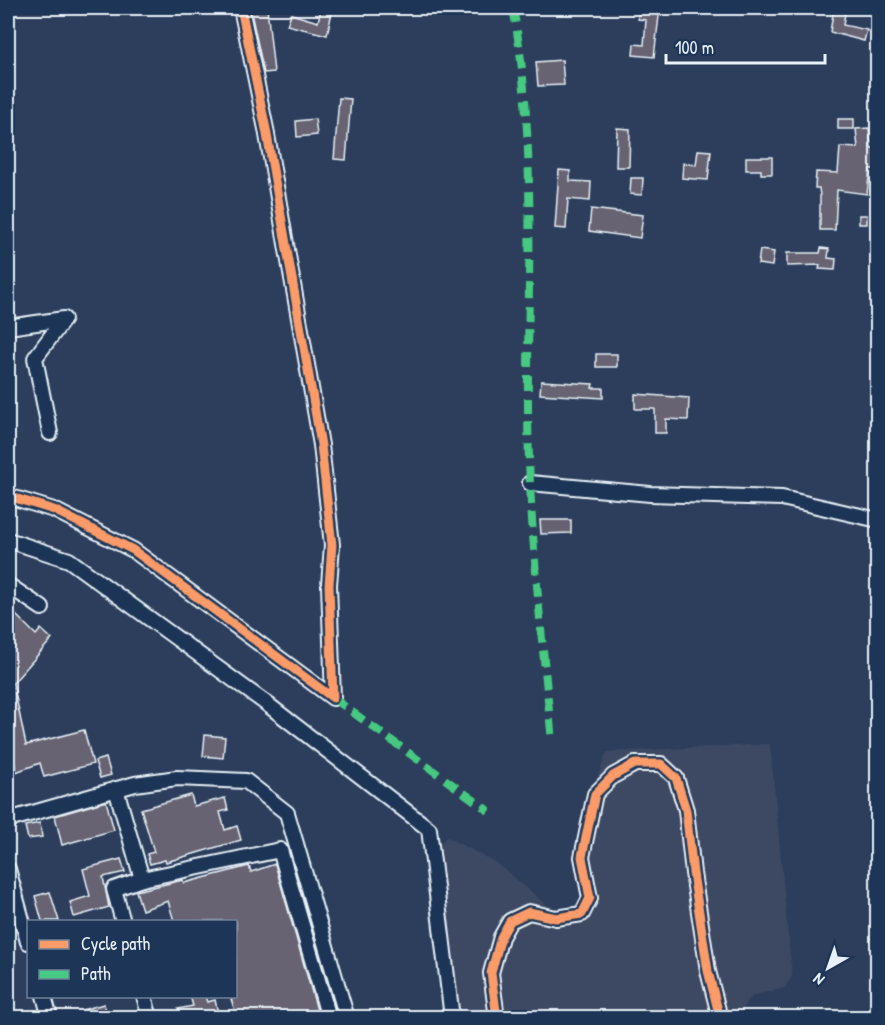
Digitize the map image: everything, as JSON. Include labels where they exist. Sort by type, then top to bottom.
[{"type":"street","points":[[8,496],[54,510],[133,550],[333,698],[329,585],[332,545],[321,445],[266,129],[241,8]]},
{"type":"street","points":[[8,327],[64,319],[35,358],[50,433]]},
{"type":"street","points":[[530,483],[650,494],[782,498],[878,520]]},
{"type":"street","points":[[8,540],[69,560],[267,704],[429,829],[452,1017]]},
{"type":"street","points":[[8,585],[42,608]]},
{"type":"street","points":[[497,1017],[491,973],[501,938],[510,921],[530,912],[556,918],[582,914],[590,898],[582,857],[595,794],[613,776],[634,764],[661,764],[676,778],[686,810],[694,884],[708,971],[720,1017]]},
{"type":"street","points":[[8,820],[116,789],[177,778],[246,781],[287,813],[347,1017]]},
{"type":"street","points":[[116,789],[142,879]]},
{"type":"street","points":[[123,920],[114,889],[142,879],[280,850],[329,1017]]},
{"type":"street","points":[[8,869],[27,938]]},
{"type":"street","points":[[45,998],[50,1017]]},
{"type":"street","points":[[145,998],[150,1017]]},
{"type":"shaded area","points":[[770,744],[792,976],[785,988],[754,995],[746,1002],[739,1017],[456,1017],[436,847],[447,837],[498,864],[548,906],[559,912],[569,911],[579,901],[583,891],[579,849],[583,815],[607,752]]},
{"type":"building","points":[[250,8],[267,8],[274,72],[264,73]]},
{"type":"building","points":[[643,8],[660,8],[654,57],[633,55],[634,44],[644,45],[646,20],[638,19],[639,11]]},
{"type":"building","points":[[834,8],[846,8],[843,25],[867,30],[864,41],[830,32]]},
{"type":"building","points":[[321,9],[332,12],[327,35],[287,25],[291,14],[318,22]]},
{"type":"building","points":[[562,60],[564,85],[538,86],[536,62]]},
{"type":"building","points":[[339,98],[351,99],[346,160],[334,159]]},
{"type":"building","points":[[315,119],[317,135],[297,137],[296,121]]},
{"type":"building","points":[[838,119],[854,119],[854,129],[838,129]]},
{"type":"building","points":[[617,128],[630,129],[629,167],[616,167]]},
{"type":"building","points":[[869,128],[871,148],[876,148],[877,169],[870,169],[867,194],[837,190],[835,230],[820,230],[820,196],[819,188],[815,188],[816,172],[838,173],[840,147],[858,148],[856,129]]},
{"type":"building","points":[[698,150],[711,151],[708,180],[682,178],[683,163],[696,165]]},
{"type":"building","points":[[746,157],[772,157],[772,174],[761,174],[761,170],[746,170]]},
{"type":"building","points":[[559,170],[570,171],[570,181],[591,182],[590,201],[568,199],[566,229],[555,228]]},
{"type":"building","points":[[631,178],[643,178],[642,195],[630,194]]},
{"type":"building","points":[[591,209],[643,215],[640,238],[589,231]]},
{"type":"building","points":[[859,215],[867,215],[867,224],[859,224]]},
{"type":"building","points":[[821,248],[829,249],[828,258],[836,259],[835,270],[819,269],[820,265],[787,266],[787,253],[820,253]]},
{"type":"building","points":[[760,250],[774,252],[772,266],[758,264]]},
{"type":"building","points":[[596,354],[617,354],[617,367],[596,367]]},
{"type":"building","points":[[541,381],[593,384],[592,388],[603,388],[603,398],[540,394]]},
{"type":"building","points":[[635,394],[689,398],[688,420],[666,419],[666,433],[655,433],[655,409],[635,409]]},
{"type":"building","points":[[540,520],[571,520],[571,533],[541,534]]},
{"type":"building","points":[[8,607],[36,635],[41,629],[52,639],[13,683],[26,745],[84,730],[93,764],[44,777],[40,763],[16,772],[8,723]]},
{"type":"building","points":[[205,735],[225,737],[223,758],[203,756]]},
{"type":"building","points":[[106,758],[111,775],[100,778],[95,761]]},
{"type":"building","points":[[191,795],[194,806],[225,798],[228,810],[220,812],[225,830],[237,826],[241,840],[166,862],[165,860],[150,864],[147,854],[154,852],[141,809]]},
{"type":"building","points":[[106,801],[114,830],[62,845],[55,816]]},
{"type":"building","points":[[40,823],[42,837],[28,839],[25,826]]},
{"type":"building","points":[[121,859],[125,872],[103,877],[109,907],[74,917],[70,902],[90,896],[83,869]]},
{"type":"building","points":[[275,864],[319,1017],[237,1017],[231,999],[237,998],[237,920],[174,920],[168,901],[142,910],[136,891],[183,880],[184,883],[249,866],[251,872]]},
{"type":"building","points":[[50,892],[59,920],[42,920],[35,896]]},
{"type":"building","points":[[191,998],[206,998],[207,1002],[215,1000],[219,1017],[181,1017],[178,1009],[193,1006]]},
{"type":"building","points":[[104,1004],[108,1017],[84,1017],[82,1010]]},
{"type":"marked path","points":[[513,8],[522,67],[527,126],[530,484],[552,742]]},
{"type":"marked path","points":[[333,698],[489,811]]},
{"type":"cycle path","points":[[8,496],[54,510],[133,550],[333,698],[329,585],[332,545],[321,445],[266,129],[241,8]]},
{"type":"cycle path","points":[[497,1018],[491,973],[501,937],[510,921],[529,912],[556,918],[582,914],[590,898],[582,857],[595,794],[613,776],[635,764],[661,764],[676,778],[686,810],[708,971],[720,1018]]}]
